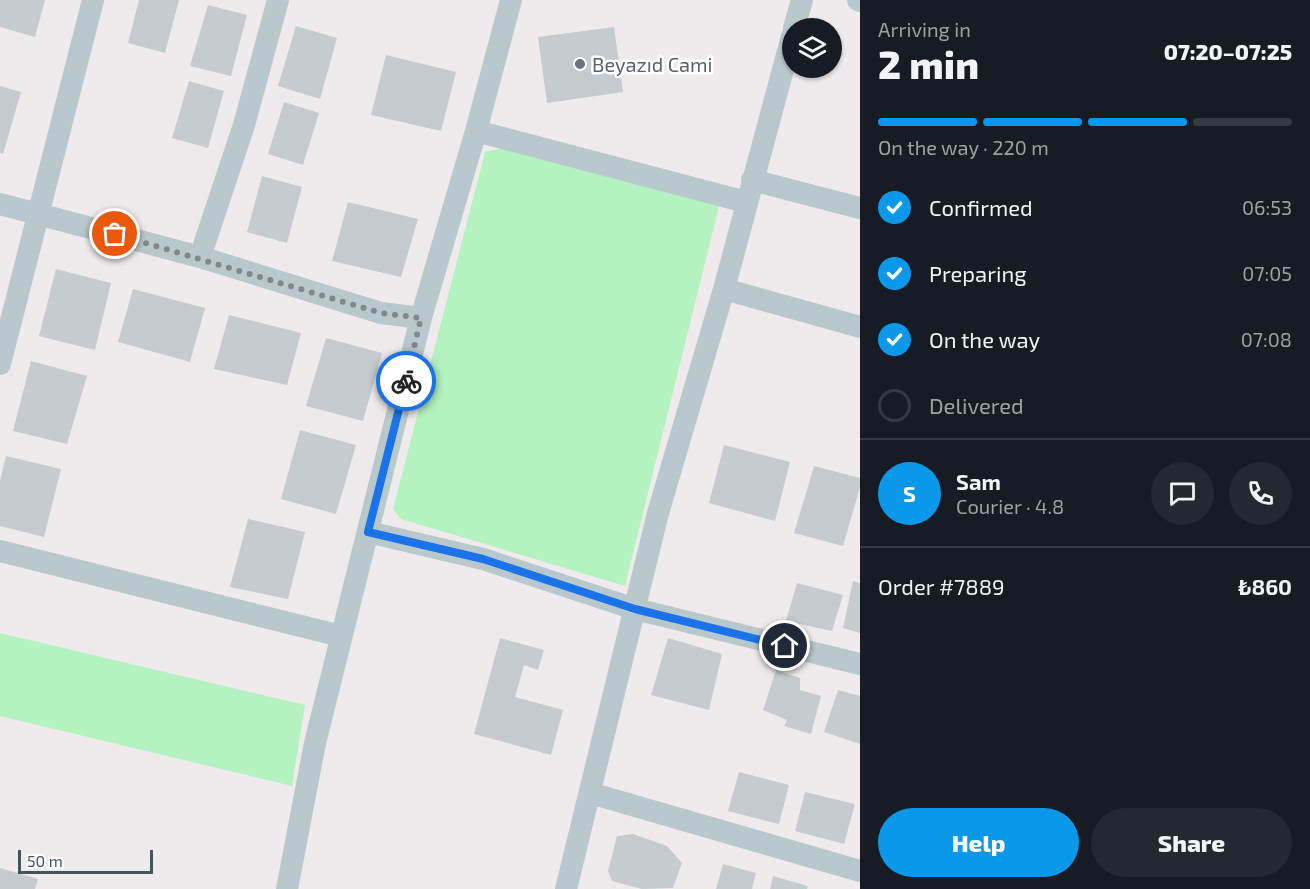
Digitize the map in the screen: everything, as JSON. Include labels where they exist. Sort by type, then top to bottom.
[{"type":"street","points":[[0,364],[93,0]]},
{"type":"street","points":[[200,257],[244,125],[278,0]]},
{"type":"street","points":[[286,889],[315,743],[421,318],[476,131],[511,0]]},
{"type":"street","points":[[797,18],[802,0]]},
{"type":"street","points":[[566,889],[658,513],[724,289],[782,72]]},
{"type":"street","points":[[476,131],[746,202]]},
{"type":"street","points":[[752,180],[860,208]]},
{"type":"street","points":[[0,204],[200,257],[381,313],[421,318]]},
{"type":"street","points":[[724,289],[860,327]]},
{"type":"street","points":[[368,532],[483,559],[635,609],[860,664]]},
{"type":"street","points":[[0,551],[342,636]]},
{"type":"street","points":[[590,793],[860,871]]},
{"type":"green space","points":[[504,148],[719,206],[625,586],[401,519],[393,509],[485,152]]},
{"type":"green space","points":[[0,633],[305,705],[292,786],[0,716]]},
{"type":"building","points":[[0,0],[45,0],[35,37],[0,27]]},
{"type":"building","points":[[139,0],[179,0],[165,53],[128,43]]},
{"type":"building","points":[[208,5],[247,15],[231,76],[190,66]]},
{"type":"building","points":[[296,26],[337,38],[320,99],[278,86]]},
{"type":"building","name":"Beyazıd Cami","points":[[614,27],[623,92],[547,103],[538,37]]},
{"type":"building","points":[[386,55],[456,72],[441,131],[371,115]]},
{"type":"building","points":[[189,81],[224,91],[208,148],[172,138]]},
{"type":"building","points":[[0,86],[21,92],[3,154],[0,153]]},
{"type":"building","points":[[284,102],[319,113],[303,165],[268,154]]},
{"type":"building","points":[[262,176],[302,187],[287,243],[247,232]]},
{"type":"building","points":[[348,202],[418,219],[401,277],[332,261]]},
{"type":"building","points":[[56,269],[111,283],[95,350],[39,336]]},
{"type":"building","points":[[133,289],[205,308],[190,362],[118,342]]},
{"type":"building","points":[[229,315],[301,333],[287,385],[214,369]]},
{"type":"building","points":[[326,338],[382,353],[363,421],[306,406]]},
{"type":"building","points":[[31,361],[87,376],[67,444],[13,431]]},
{"type":"building","points":[[300,430],[356,445],[336,514],[281,499]]},
{"type":"building","points":[[724,445],[790,462],[775,521],[709,503]]},
{"type":"building","points":[[6,456],[61,469],[44,537],[0,526],[0,481]]},
{"type":"building","points":[[814,466],[860,478],[860,487],[843,546],[794,533]]},
{"type":"building","points":[[248,519],[305,532],[288,599],[230,587]]},
{"type":"building","points":[[853,581],[860,583],[860,633],[843,628]]},
{"type":"building","points":[[797,583],[843,595],[832,631],[786,621]]},
{"type":"building","points":[[500,638],[544,650],[538,670],[524,665],[515,697],[563,710],[551,755],[474,734]]},
{"type":"building","points":[[668,638],[722,654],[709,710],[651,695]]},
{"type":"building","points":[[776,670],[800,678],[800,690],[821,696],[811,734],[784,726],[787,720],[763,710]]},
{"type":"building","points":[[838,690],[860,696],[860,744],[824,732]]},
{"type":"building","points":[[739,772],[789,785],[779,824],[728,811]]},
{"type":"building","points":[[805,792],[855,804],[844,844],[795,831]]},
{"type":"building","points":[[633,834],[667,846],[682,863],[673,888],[642,889],[612,881],[608,871],[617,836]]},
{"type":"building","points":[[723,864],[756,873],[752,889],[716,889]]},
{"type":"building","points":[[0,868],[38,879],[35,889],[0,889]]},
{"type":"building","points":[[773,876],[808,886],[807,889],[770,889]]},
{"type":"way so far","points":[[115,234],[200,257],[381,313],[421,318],[406,381]]},
{"type":"place","name":"Beyazıd Cami","points":[[580,64]]},
{"type":"route","points":[[406,381],[368,532],[483,559],[635,609],[785,646]]}]
